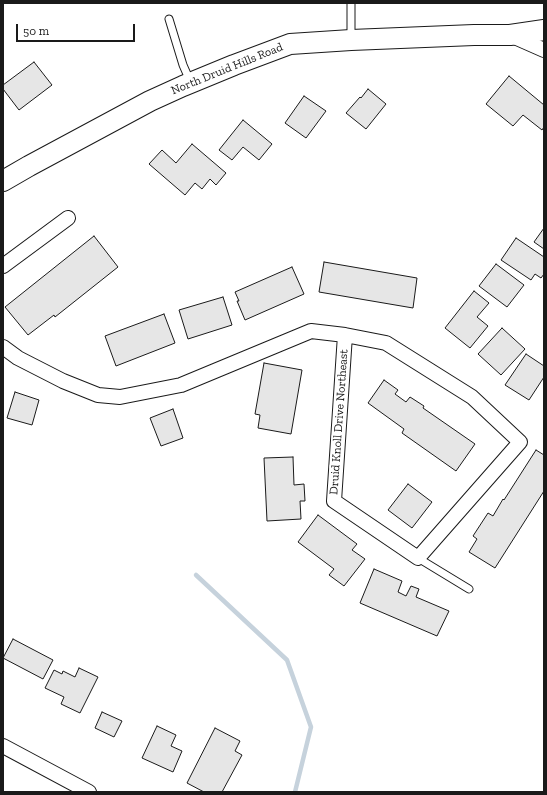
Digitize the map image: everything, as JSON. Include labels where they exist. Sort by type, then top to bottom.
[{"type":"main road","name":"North Druid Hills Road","points":[[3,181],[150,101],[191,82],[290,44],[474,35],[510,36],[544,30]]},
{"type":"street","points":[[510,36],[544,50]]},
{"type":"street","points":[[3,266],[68,218]]},
{"type":"street","name":"Druid Knoll Drive Northeast","points":[[3,348],[18,358],[63,381],[98,395],[120,397],[182,385],[312,331],[345,335],[386,343],[472,397],[520,442],[418,558],[334,501],[345,335]]},
{"type":"street","points":[[3,746],[89,792]]},
{"type":"lane","points":[[351,4],[351,40]]},
{"type":"lane","points":[[169,19],[183,65],[191,82]]},
{"type":"lane","points":[[418,558],[470,589]]},
{"type":"building","points":[[34,62],[52,85],[19,110],[3,89],[3,85]]},
{"type":"building","points":[[509,76],[544,105],[544,127],[542,130],[523,115],[513,126],[486,104]]},
{"type":"building","points":[[368,89],[386,104],[366,129],[346,113]]},
{"type":"building","points":[[304,96],[326,111],[306,138],[285,123]]},
{"type":"building","points":[[243,120],[272,144],[259,160],[243,147],[232,160],[219,150]]},
{"type":"building","points":[[192,144],[226,173],[216,185],[210,179],[202,189],[195,183],[185,195],[149,164],[162,150],[176,163]]},
{"type":"building","points":[[544,228],[544,249],[534,242]]},
{"type":"building","points":[[94,236],[118,267],[55,317],[54,315],[28,335],[5,307]]},
{"type":"building","points":[[516,238],[544,257],[544,274],[541,278],[535,274],[531,280],[501,260]]},
{"type":"building","points":[[324,262],[417,278],[413,308],[319,292]]},
{"type":"building","points":[[496,264],[524,285],[507,307],[479,286]]},
{"type":"building","points":[[292,267],[304,294],[245,320],[235,292]]},
{"type":"building","points":[[474,291],[489,303],[477,317],[488,326],[470,348],[445,328]]},
{"type":"building","points":[[223,297],[232,325],[188,339],[179,310]]},
{"type":"building","points":[[164,314],[175,343],[116,366],[105,336]]},
{"type":"building","points":[[502,328],[525,349],[501,375],[478,354]]},
{"type":"building","points":[[526,354],[544,366],[544,377],[529,400],[505,385]]},
{"type":"building","points":[[264,363],[302,370],[291,434],[258,428],[260,415],[255,414]]},
{"type":"building","points":[[384,380],[398,390],[395,394],[406,402],[410,397],[424,406],[423,408],[475,444],[456,471],[402,433],[404,429],[368,403]]},
{"type":"building","points":[[15,392],[39,400],[32,425],[7,418]]},
{"type":"building","points":[[173,409],[183,438],[161,446],[150,418]]},
{"type":"building","points":[[536,450],[544,455],[544,491],[495,568],[469,552],[477,539],[473,536],[488,513],[493,516]]},
{"type":"building","points":[[293,457],[294,485],[304,484],[305,501],[300,501],[301,519],[267,521],[264,458]]},
{"type":"building","points":[[408,484],[432,502],[412,528],[388,510]]},
{"type":"building","points":[[318,515],[357,544],[352,550],[365,559],[344,586],[329,575],[334,569],[298,542]]},
{"type":"building","points":[[374,569],[402,581],[398,592],[406,596],[411,586],[419,589],[416,597],[449,611],[437,636],[360,603]]},
{"type":"building","points":[[13,639],[53,660],[43,679],[3,658]]},
{"type":"building","points":[[79,668],[98,677],[80,713],[61,704],[64,697],[45,688],[54,670],[62,674],[63,671],[75,677]]},
{"type":"building","points":[[102,712],[122,721],[114,737],[95,728]]},
{"type":"building","points":[[157,726],[176,735],[171,746],[182,751],[173,772],[142,758]]},
{"type":"building","points":[[215,728],[240,741],[235,751],[242,755],[222,792],[204,792],[187,783]]},
{"type":"waterway","points":[[196,575],[287,660],[311,727],[295,792]]}]
